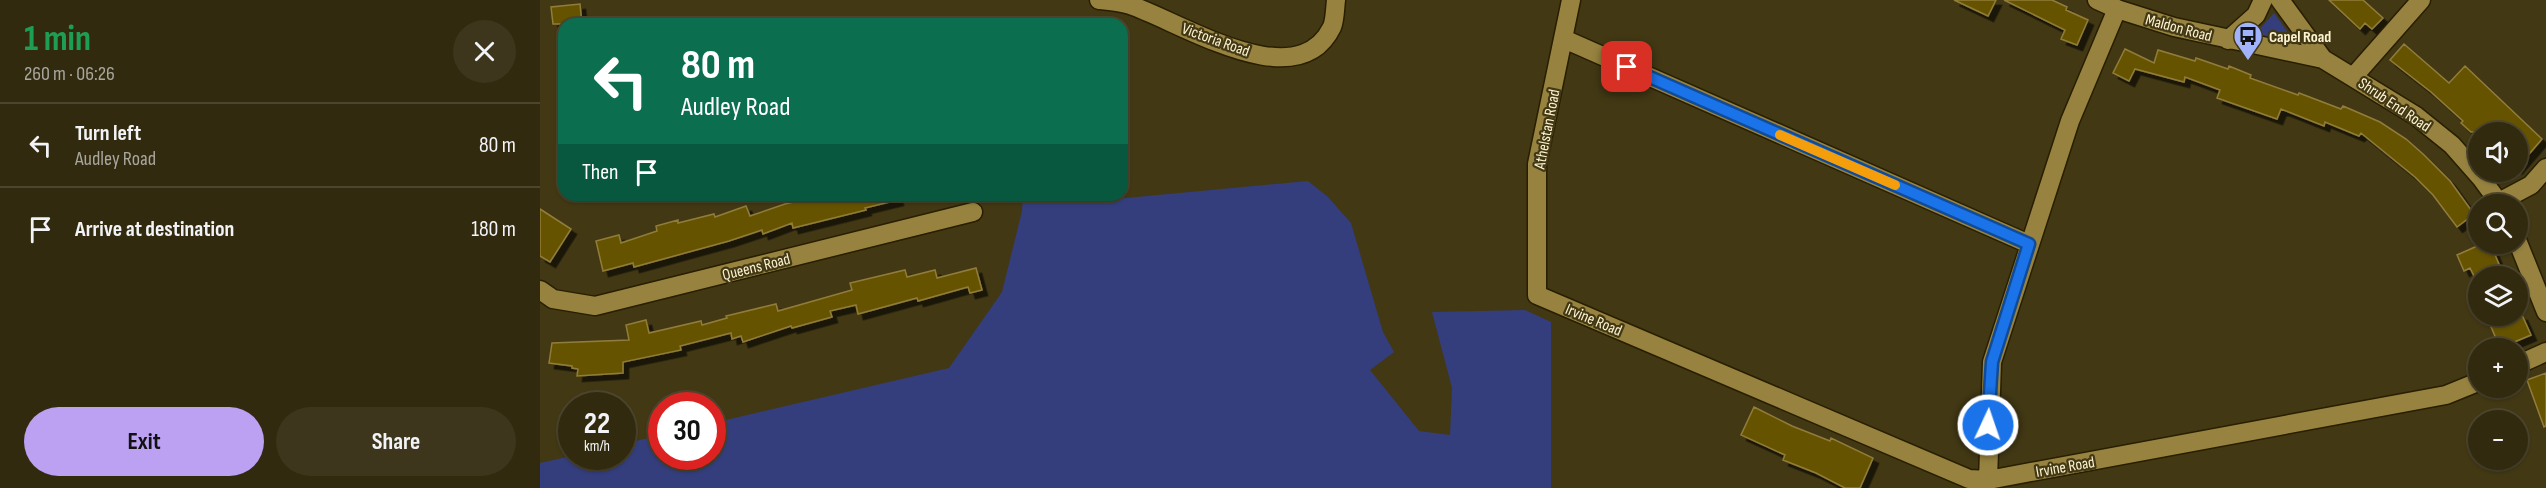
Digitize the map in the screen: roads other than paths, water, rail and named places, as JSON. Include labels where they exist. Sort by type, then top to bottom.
[{"type":"street","name":"Victoria Road","points":[[1099,0],[1129,4],[1238,50],[1276,58],[1293,58],[1309,53],[1322,43],[1333,25],[1336,0]]},
{"type":"street","name":"Athelstan Road","points":[[1537,295],[1537,164],[1571,0]]},
{"type":"street","name":"Maldon Road","points":[[2097,0],[2117,9],[2174,27],[2263,47]]},
{"type":"street","points":[[2229,40],[2256,15],[2263,0]]},
{"type":"street","points":[[2280,0],[2323,59]]},
{"type":"street","points":[[2354,76],[2421,0]]},
{"type":"street","points":[[1988,480],[1992,362],[2070,121],[2117,9]]},
{"type":"street","points":[[1564,39],[2029,244]]},
{"type":"street","name":"Shrub End Road","points":[[2263,47],[2323,59],[2354,76],[2416,116],[2452,145],[2492,194]]},
{"type":"street","points":[[2515,194],[2531,185],[2546,168]]},
{"type":"street","name":"Queens Road","points":[[540,290],[553,299],[596,306],[973,212]]},
{"type":"street","points":[[2523,254],[2546,312]]},
{"type":"street","name":"Irvine Road","points":[[1537,295],[1969,478],[1988,480],[2446,395],[2468,386]]},
{"type":"street","points":[[2528,360],[2546,352]]},
{"type":"place","name":"Capel Road","points":[[2248,62]]}]
